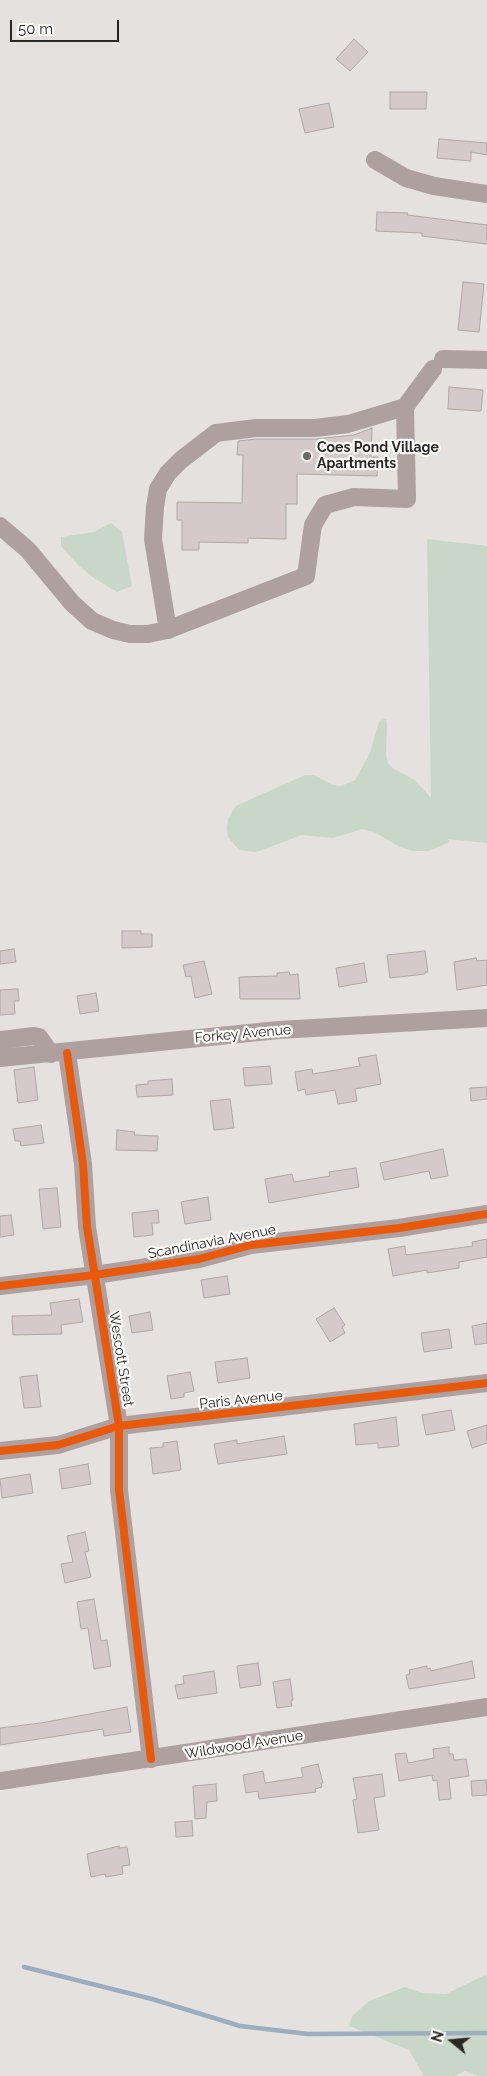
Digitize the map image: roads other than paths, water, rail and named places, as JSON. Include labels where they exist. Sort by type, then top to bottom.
[{"type":"street","points":[[376,160],[406,178],[434,186],[487,194]]},
{"type":"street","points":[[0,526],[28,550],[72,603],[92,621],[113,630],[130,634],[148,634],[168,630],[306,576],[314,525],[324,505],[354,497],[407,499],[406,407],[438,364],[487,360]]},
{"type":"street","points":[[168,630],[153,539],[155,507],[158,489],[168,473],[181,460],[216,432],[256,428],[315,428],[340,425],[406,407]]},
{"type":"street","name":"Forkey Avenue","points":[[0,1058],[279,1030],[487,1018]]},
{"type":"street","points":[[0,1040],[39,1037],[59,1053]]},
{"type":"street","name":"Wescott Street","points":[[59,1053],[82,1164],[86,1228],[119,1426],[119,1490],[151,1759]]},
{"type":"street","name":"Scandinavia Avenue","points":[[0,1286],[95,1275],[199,1259],[251,1245],[399,1228],[487,1214]]},
{"type":"street","name":"Paris Avenue","points":[[0,1451],[58,1445],[119,1426],[487,1383]]},
{"type":"street","name":"Wildwood Avenue","points":[[2,1784],[487,1707]]},
{"type":"waterway","points":[[24,1967],[152,1999],[240,2026],[308,2034],[487,2033]]},
{"type":"place","name":"Coes Pond Village Apartments","points":[[307,456]]}]
